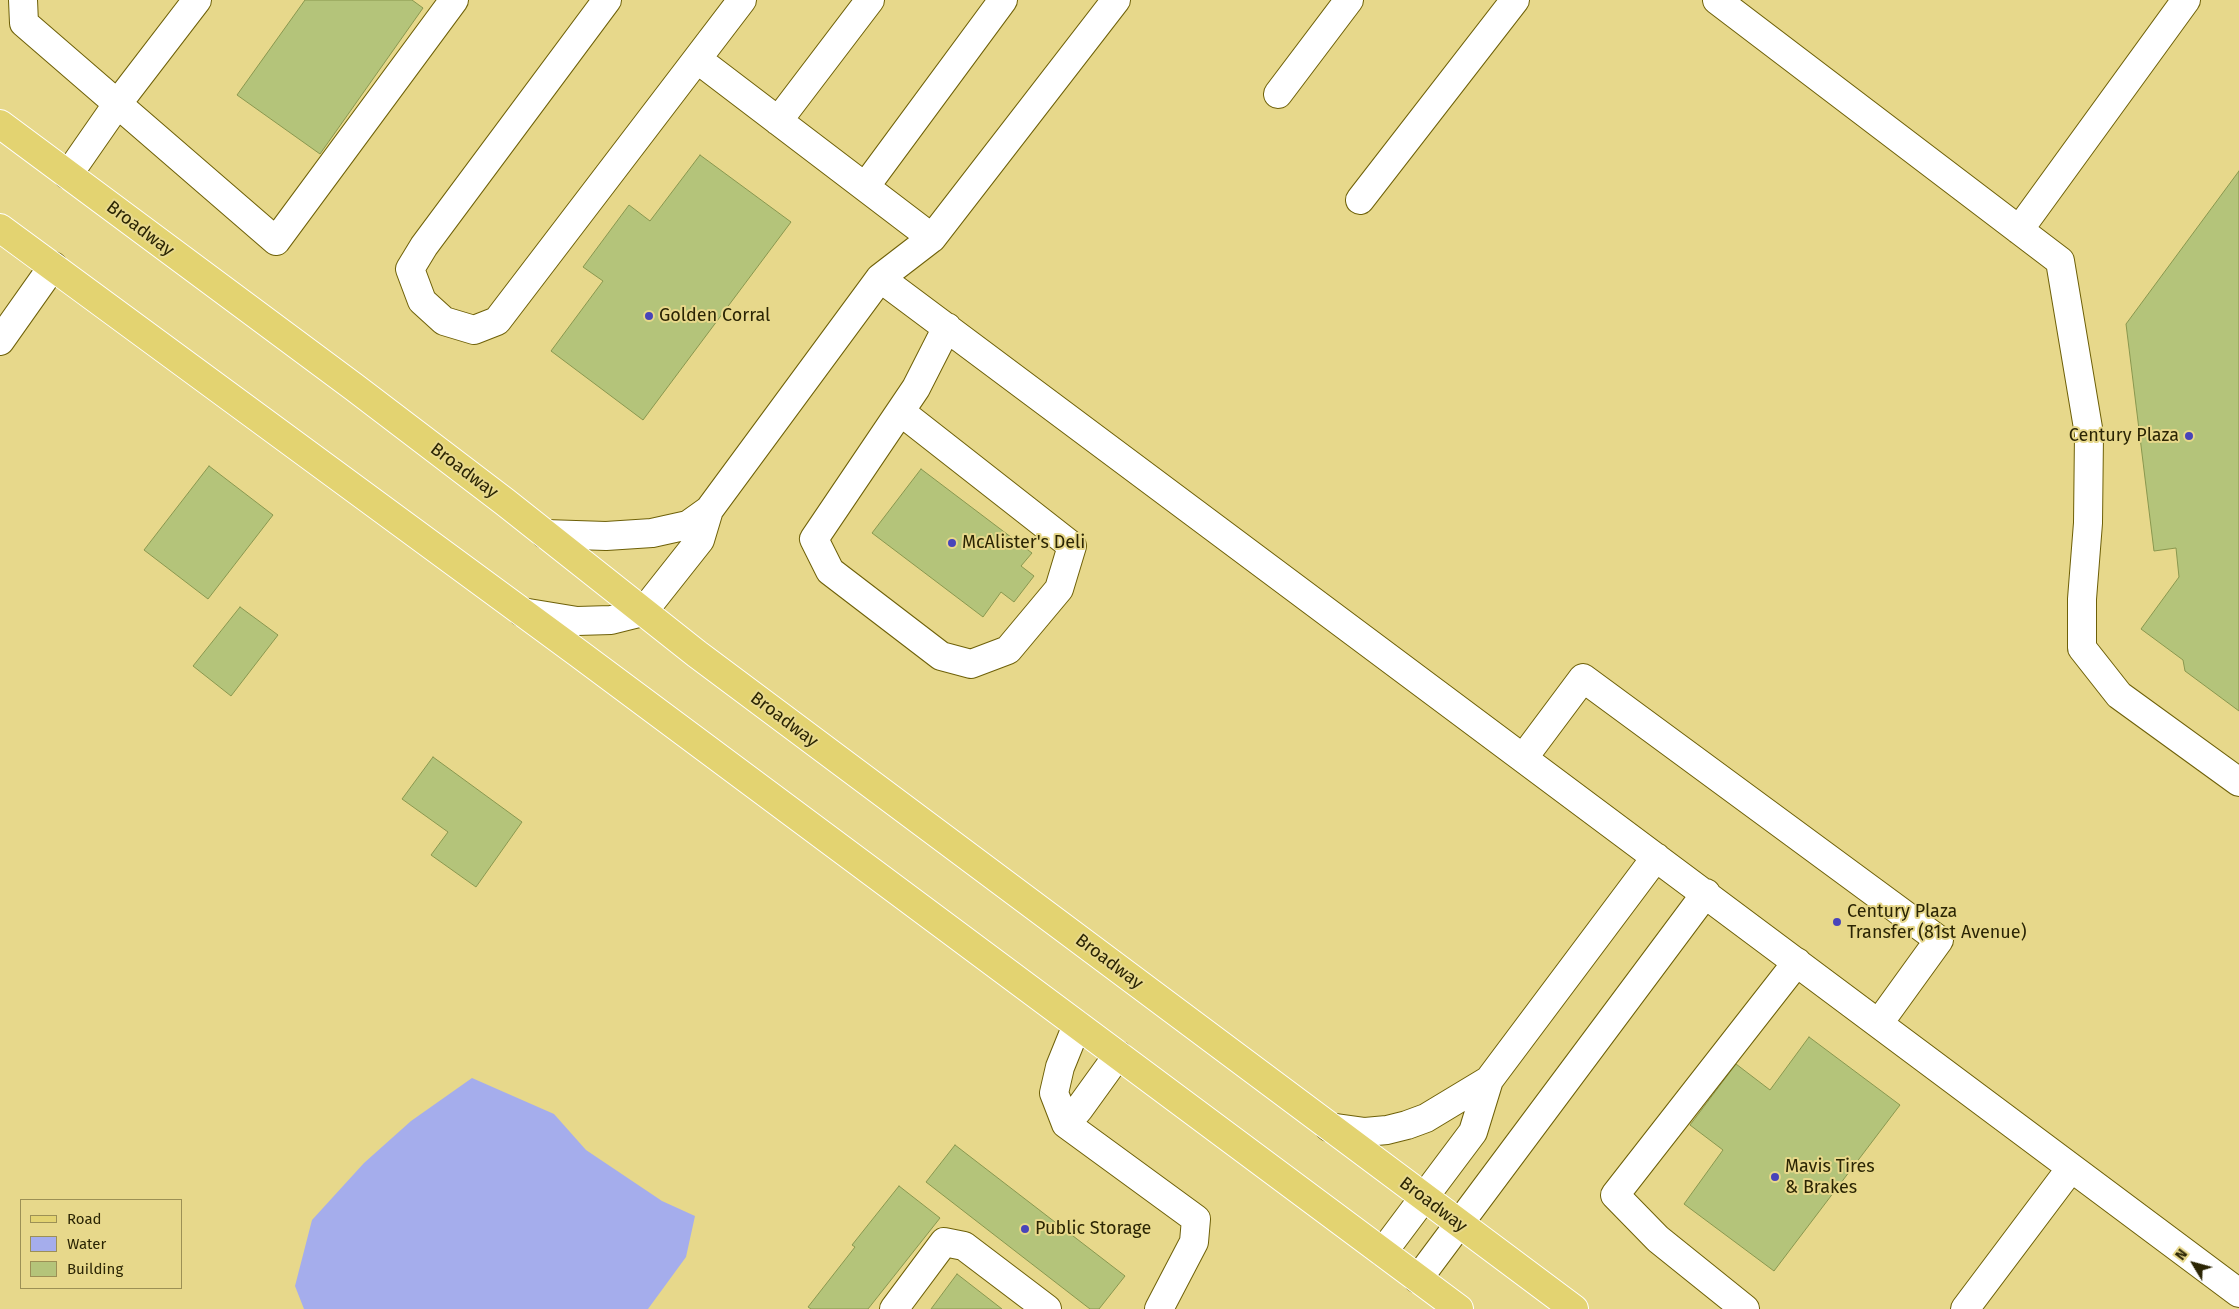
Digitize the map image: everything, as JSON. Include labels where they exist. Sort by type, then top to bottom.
[{"type":"main road","name":"Broadway","points":[[0,124],[354,387],[643,612],[1574,1309]]},
{"type":"main road","points":[[0,228],[522,612],[1459,1309]]},
{"type":"lane","points":[[23,0],[24,23],[276,241],[454,0]]},
{"type":"lane","points":[[68,175],[118,103],[198,0]]},
{"type":"lane","points":[[607,0],[424,246],[410,269],[422,302],[444,322],[474,330],[497,321],[742,0]]},
{"type":"lane","points":[[778,121],[870,0]]},
{"type":"lane","points":[[865,187],[1003,0]]},
{"type":"lane","points":[[545,534],[606,536],[652,533],[688,525],[709,510],[880,278],[932,238],[1116,0]]},
{"type":"lane","points":[[1278,94],[1349,0]]},
{"type":"lane","points":[[1360,200],[1516,0]]},
{"type":"lane","points":[[1717,0],[2060,261],[2089,434],[2088,523],[2082,598],[2082,648],[2119,695],[2239,782]]},
{"type":"lane","points":[[2019,230],[2186,0]]},
{"type":"lane","points":[[697,59],[932,238]]},
{"type":"lane","points":[[0,341],[53,266]]},
{"type":"lane","points":[[880,278],[1706,893],[2239,1294]]},
{"type":"lane","points":[[901,412],[1072,546],[1059,589],[1008,650],[970,664],[941,656],[830,570],[814,539],[901,412],[916,388],[947,327]]},
{"type":"lane","points":[[522,612],[577,621],[611,620],[643,612],[700,540],[709,510]]},
{"type":"lane","points":[[1524,757],[1582,678],[1939,940],[1879,1023]]},
{"type":"lane","points":[[1384,1252],[1473,1132],[1489,1080],[1656,857]]},
{"type":"lane","points":[[1418,1279],[1706,893]]},
{"type":"lane","points":[[1745,1309],[1658,1239],[1615,1196],[1797,962]]},
{"type":"lane","points":[[1077,1025],[1060,1067],[1054,1093],[1066,1124],[1196,1219],[1194,1242],[1159,1309]]},
{"type":"lane","points":[[1066,1124],[1080,1109],[1118,1055]]},
{"type":"lane","points":[[1329,1127],[1365,1132],[1387,1130],[1407,1125],[1426,1118],[1489,1080]]},
{"type":"lane","points":[[1965,1309],[2071,1168]]},
{"type":"lane","points":[[894,1309],[944,1242],[964,1246],[1047,1309]]},
{"type":"water","points":[[472,1078],[554,1114],[586,1150],[662,1201],[695,1216],[686,1257],[648,1309],[304,1309],[295,1286],[312,1220],[364,1163],[411,1121]]},
{"type":"building","points":[[305,0],[412,0],[423,8],[320,154],[237,95]]},
{"type":"building","name":"Golden Corral","points":[[700,155],[791,222],[643,420],[551,351],[603,281],[583,267],[629,205],[650,221]]},
{"type":"building","name":"Century Plaza","points":[[2239,171],[2239,711],[2185,671],[2183,660],[2141,629],[2179,577],[2176,548],[2154,551],[2126,324]]},
{"type":"building","points":[[209,466],[273,515],[208,599],[144,550]]},
{"type":"building","name":"McAlister's Deli","points":[[921,469],[1032,553],[1021,566],[1034,576],[1014,602],[1001,592],[983,617],[872,533]]},
{"type":"building","points":[[240,607],[278,635],[231,696],[193,666]]},
{"type":"building","points":[[433,757],[522,822],[476,887],[431,855],[448,832],[402,799]]},
{"type":"building","name":"Mavis Tires & Brakes","points":[[1809,1037],[1900,1105],[1774,1271],[1684,1204],[1723,1150],[1690,1125],[1736,1064],[1770,1090]]},
{"type":"building","name":"Public Storage","points":[[955,1145],[1125,1276],[1099,1309],[1090,1309],[926,1182]]},
{"type":"building","points":[[899,1186],[940,1218],[868,1309],[811,1309],[808,1307],[855,1247],[852,1245]]},
{"type":"building","points":[[957,1274],[1002,1309],[931,1309]]},
{"type":"place","name":"Golden Corral","points":[[649,316]]},
{"type":"place","name":"Century Plaza","points":[[2189,436]]},
{"type":"place","name":"McAlister's Deli","points":[[952,543]]},
{"type":"place","name":"Century Plaza Transfer (81st Avenue)","points":[[1837,922]]},
{"type":"place","name":"Mavis Tires & Brakes","points":[[1775,1177]]},
{"type":"place","name":"Public Storage","points":[[1025,1229]]}]
